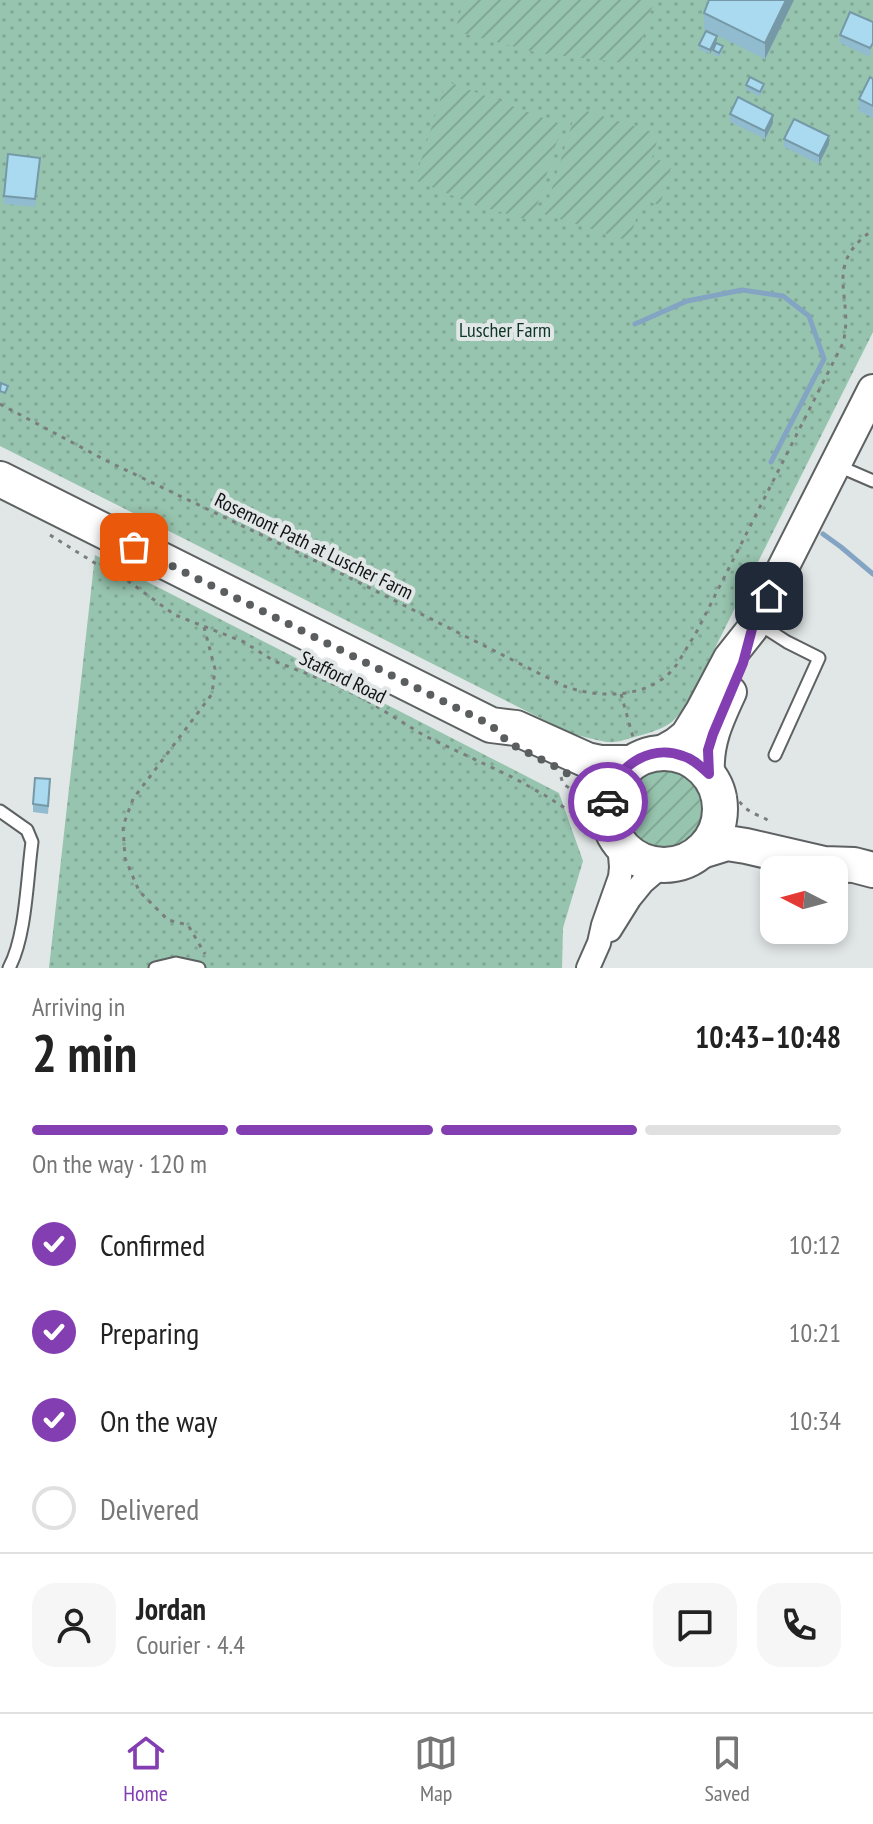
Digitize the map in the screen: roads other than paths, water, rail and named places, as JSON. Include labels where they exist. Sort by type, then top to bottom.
[{"type":"main road","points":[[864,868],[831,849],[773,831],[730,813],[708,750],[743,663],[754,626],[873,390]]},
{"type":"main road","points":[[0,479],[491,725],[509,743],[590,788],[599,798],[605,831],[637,858],[648,863],[682,868],[727,843],[824,864],[864,868]]},
{"type":"main road","points":[[491,725],[516,728],[587,760],[601,763],[676,743],[686,735],[729,658],[754,626]]},
{"type":"main road","points":[[605,831],[608,799],[619,775],[642,753],[683,755],[719,784],[718,824],[713,836],[682,868]]},
{"type":"street","points":[[588,968],[620,877],[621,867],[605,831]]},
{"type":"street","points":[[599,943],[643,882],[682,868]]},
{"type":"lane","points":[[835,465],[873,481]]},
{"type":"lane","points":[[754,626],[819,658],[775,755]]},
{"type":"lane","points":[[0,811],[27,830],[32,842],[21,928],[9,968]]},
{"type":"lane","points":[[155,968],[176,963],[203,963]]},
{"type":"waterway","points":[[635,324],[687,301],[742,290],[783,296],[809,316],[824,359],[771,462]]},
{"type":"waterway","points":[[823,534],[873,574]]},
{"type":"park label","name":"Luscher Farm","points":[[505,330]]}]
